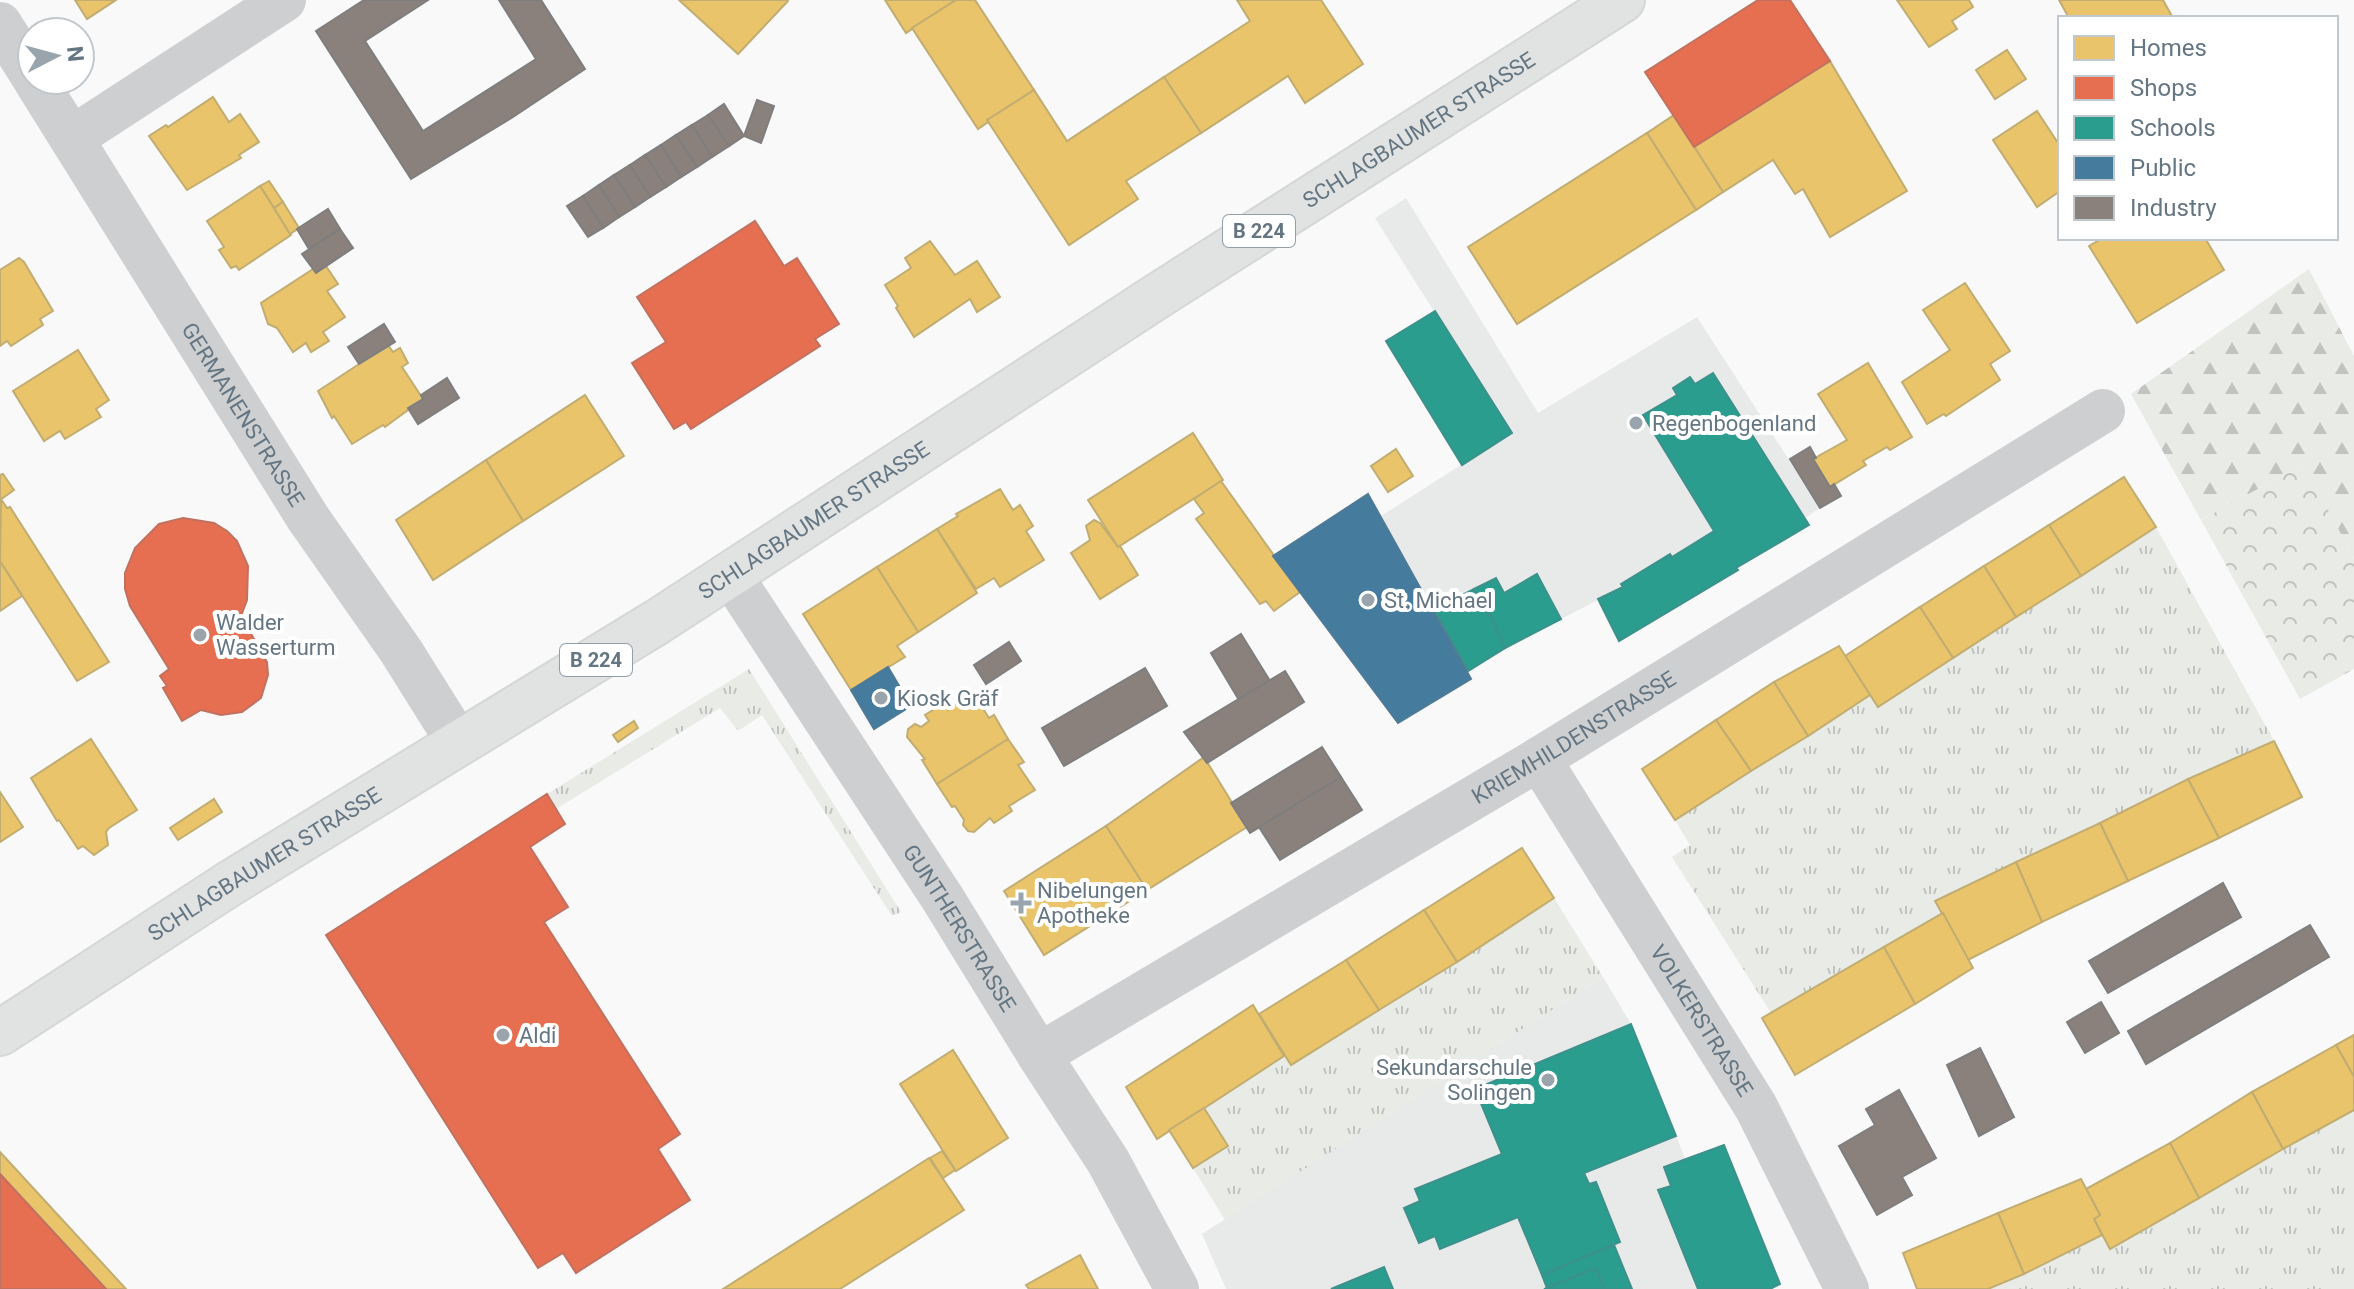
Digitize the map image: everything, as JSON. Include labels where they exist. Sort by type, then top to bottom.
[{"type":"main road","name":"SCHLAGBAUMER STRASSE","points":[[0,1033],[197,904],[601,657],[1159,295],[1622,0]]},
{"type":"street","points":[[72,138],[284,0]]},
{"type":"street","points":[[0,24],[16,50]]},
{"type":"street","name":"GERMANENSTRASSE","points":[[45,96],[308,518],[401,651],[458,742]]},
{"type":"street","name":"KRIEMHILDENSTRASSE","points":[[1039,1055],[1539,759],[2103,411]]},
{"type":"street","name":"GUNTHERSTRASSE","points":[[730,574],[943,899],[1108,1161],[1177,1289]]},
{"type":"street","name":"VOLKERSTRASSE","points":[[1539,759],[1756,1107],[1847,1289]]},
{"type":"shaded area","name":"Regenbogenland","points":[[1406,198],[1538,413],[1697,317],[1820,508],[1805,518],[1809,525],[1619,641],[1598,600],[1561,619],[1504,593],[1495,578],[1434,609],[1381,516],[1511,433],[1375,218]]},
{"type":"shaded area","name":"Sekundarschule Solingen","points":[[1603,977],[1631,1024],[1685,1158],[1724,1145],[1780,1284],[1770,1289],[1226,1289],[1202,1234]]},
{"type":"green space","points":[[2309,269],[2354,356],[2354,559],[2304,464],[2201,520],[2131,394]]},
{"type":"green space","points":[[2304,464],[2354,559],[2354,669],[2300,699],[2201,520]]},
{"type":"green space","points":[[2156,527],[2274,741],[1936,901],[1943,913],[1771,1013],[1672,857],[1690,845],[1675,820],[1870,695],[1878,706]]},
{"type":"green space","points":[[749,669],[901,912],[892,916],[762,715],[738,731],[720,708],[556,809],[547,794]]},
{"type":"green space","points":[[1554,898],[1603,977],[1225,1220],[1193,1168],[1228,1146],[1204,1108],[1284,1056],[1291,1065]]},
{"type":"green space","points":[[2354,1110],[2354,1289],[1988,1289],[2102,1235],[2110,1248]]},
{"type":"building: Homes","points":[[75,0],[116,0],[92,16],[85,16]]},
{"type":"building: Homes","points":[[679,0],[787,0],[788,1],[738,54]]},
{"type":"building: Homes","points":[[885,0],[956,0],[906,33]]},
{"type":"building: Homes","points":[[956,0],[975,0],[1034,90],[978,129],[912,28]]},
{"type":"building: Homes","points":[[1237,0],[1321,0],[1363,64],[1305,103],[1288,76],[1201,133],[1164,77],[1250,21]]},
{"type":"building: Homes","points":[[1897,0],[1969,0],[1973,7],[1952,21],[1957,29],[1929,47]]},
{"type":"building: Homes","points":[[2059,0],[2163,0],[2172,16],[2068,16]]},
{"type":"building: Homes","points":[[2007,50],[2026,79],[1995,99],[1976,70]]},
{"type":"building: Homes","points":[[1830,61],[1907,191],[1830,237],[1803,189],[1795,194],[1773,160],[1723,192],[1694,147]]},
{"type":"building: Homes","points":[[1164,77],[1201,133],[1126,181],[1138,199],[1069,245],[987,120],[1034,90],[1067,141]]},
{"type":"building: Homes","points":[[213,97],[229,122],[240,114],[259,142],[239,155],[241,158],[187,190],[149,136]]},
{"type":"building: Homes","points":[[2037,111],[2058,143],[2058,192],[2037,207],[1993,140]]},
{"type":"building: Homes","points":[[1674,115],[1723,192],[1696,210],[1647,133]]},
{"type":"building: Homes","points":[[1647,133],[1696,210],[1517,324],[1468,247]]},
{"type":"building: Homes","points":[[269,181],[283,202],[274,208],[260,186]]},
{"type":"building: Homes","points":[[260,186],[291,235],[239,270],[236,266],[231,268],[219,250],[224,247],[207,221]]},
{"type":"building: Homes","points":[[283,202],[299,228],[290,234],[274,208]]},
{"type":"building: Homes","points":[[2100,240],[2206,240],[2224,270],[2137,323],[2089,246]]},
{"type":"building: Homes","points":[[930,241],[955,275],[977,261],[1000,297],[977,312],[970,299],[914,337],[885,285],[911,268],[905,258]]},
{"type":"building: Homes","points":[[19,258],[53,311],[40,319],[43,325],[11,346],[7,341],[0,346],[0,270]]},
{"type":"building: Homes","points":[[326,266],[338,284],[327,291],[345,317],[323,332],[329,341],[311,352],[306,343],[293,352],[277,328],[268,324],[261,303],[313,269],[316,273]]},
{"type":"building: Homes","points":[[1965,283],[2010,351],[1990,364],[2000,380],[1946,416],[1944,414],[1927,424],[1902,382],[1950,350],[1923,310]]},
{"type":"building: Homes","points":[[388,345],[393,352],[400,348],[408,363],[402,367],[423,399],[385,427],[383,425],[352,444],[334,416],[332,418],[318,391]]},
{"type":"building: Homes","points":[[78,350],[109,400],[96,409],[101,417],[65,439],[60,431],[44,441],[13,391]]},
{"type":"building: Homes","points":[[1868,363],[1912,437],[1863,461],[1866,465],[1830,487],[1813,459],[1847,440],[1818,394]]},
{"type":"building: Homes","points":[[585,395],[624,456],[523,521],[486,460]]},
{"type":"building: Homes","points":[[1193,433],[1223,480],[1118,547],[1088,500]]},
{"type":"building: Homes","points":[[1396,449],[1413,476],[1388,492],[1371,466]]},
{"type":"building: Homes","points":[[486,460],[523,521],[433,580],[396,520]]},
{"type":"building: Homes","points":[[3,474],[14,490],[0,500],[0,475]]},
{"type":"building: Homes","points":[[2124,477],[2156,527],[2081,576],[2049,525]]},
{"type":"building: Homes","points":[[1221,481],[1300,592],[1274,611],[1266,601],[1260,604],[1196,519],[1204,513],[1194,499]]},
{"type":"building: Homes","points":[[1000,489],[1013,510],[1020,505],[1033,526],[1026,531],[1044,560],[1000,587],[994,578],[976,589],[937,529],[958,516],[956,514]]},
{"type":"building: Homes","points":[[1,499],[7,508],[10,507],[109,662],[77,681],[0,561]]},
{"type":"building: Homes","points":[[1094,520],[1120,546],[1138,575],[1100,599],[1071,553],[1090,540],[1086,526]]},
{"type":"building: Homes","points":[[2049,525],[2081,576],[2016,617],[1984,566]]},
{"type":"building: Homes","points":[[937,529],[977,593],[918,632],[877,567]]},
{"type":"building: Homes","points":[[0,561],[22,596],[0,611]]},
{"type":"building: Homes","points":[[1984,566],[2016,617],[1953,658],[1920,607]]},
{"type":"building: Homes","points":[[877,567],[918,632],[897,646],[905,657],[851,690],[803,614]]},
{"type":"building: Homes","points":[[1920,607],[1953,658],[1878,707],[1845,656]]},
{"type":"building: Homes","points":[[1839,646],[1870,695],[1808,736],[1774,682]]},
{"type":"building: Homes","points":[[1774,682],[1808,736],[1751,771],[1716,720]]},
{"type":"building: Homes","points":[[973,693],[989,718],[994,715],[1008,739],[937,784],[922,760],[925,759],[907,737],[908,729],[915,724],[921,727],[929,721],[925,715],[944,703],[948,710]]},
{"type":"building: Homes","points":[[1716,720],[1751,771],[1675,820],[1642,769]]},
{"type":"building: Homes","points":[[634,721],[638,728],[618,742],[613,735]]},
{"type":"building: Homes","points":[[91,739],[137,810],[109,828],[106,832],[108,845],[94,855],[83,846],[78,849],[31,778]]},
{"type":"building: Homes","points":[[1008,739],[1024,762],[1018,765],[1035,790],[1009,806],[1012,811],[994,823],[990,818],[974,832],[968,831],[955,806],[952,807],[937,784]]},
{"type":"building: Homes","points":[[2274,741],[2302,797],[2219,838],[2188,779]]},
{"type":"building: Homes","points":[[1204,757],[1247,827],[1147,890],[1106,826]]},
{"type":"building: Homes","points":[[2188,779],[2219,838],[2128,881],[2100,823]]},
{"type":"building: Homes","points":[[0,792],[23,827],[0,842]]},
{"type":"building: Homes","points":[[214,799],[222,812],[178,840],[170,828]]},
{"type":"building: Homes","points":[[2100,823],[2128,881],[2042,922],[2016,862]]},
{"type":"building: Homes","points":[[1106,826],[1147,890],[1044,955],[1004,891]]},
{"type":"building: Homes","points":[[1522,848],[1554,898],[1457,962],[1424,910]]},
{"type":"building: Homes","points":[[2016,862],[2042,922],[1968,960],[1935,901]]},
{"type":"building: Homes","points":[[1424,910],[1457,962],[1379,1010],[1346,960]]},
{"type":"building: Homes","points":[[1943,913],[1973,968],[1915,1004],[1884,947]]},
{"type":"building: Homes","points":[[1884,947],[1915,1004],[1795,1075],[1762,1018]]},
{"type":"building: Homes","points":[[1346,960],[1379,1010],[1291,1065],[1259,1014]]},
{"type":"building: Homes","points":[[1253,1005],[1284,1056],[1157,1139],[1126,1087]]},
{"type":"building: Homes","points":[[2354,1035],[2354,1077],[2336,1045]]},
{"type":"building: Homes","points":[[2336,1045],[2354,1077],[2354,1110],[2283,1149],[2252,1092]]},
{"type":"building: Homes","points":[[953,1050],[1008,1138],[956,1171],[900,1084]]},
{"type":"building: Homes","points":[[2252,1092],[2283,1149],[2199,1198],[2170,1143]]},
{"type":"building: Homes","points":[[1204,1108],[1228,1146],[1193,1168],[1169,1130]]},
{"type":"building: Homes","points":[[2170,1143],[2199,1198],[2110,1249],[2094,1219],[2100,1215],[2086,1189]]},
{"type":"building: Homes","points":[[942,1151],[955,1170],[943,1178],[930,1158]]},
{"type":"building: Homes","points":[[0,1152],[126,1289],[106,1289],[0,1174]]},
{"type":"building: Homes","points":[[929,1158],[964,1210],[840,1289],[723,1289]]},
{"type":"building: Homes","points":[[2081,1179],[2100,1215],[2094,1219],[2102,1235],[2024,1274],[1998,1213]]},
{"type":"building: Homes","points":[[1998,1213],[2024,1274],[1988,1289],[1917,1289],[1903,1253]]},
{"type":"building: Homes","points":[[1080,1255],[1098,1289],[1029,1289],[1026,1285]]},
{"type":"building: Shops","points":[[1758,0],[1790,0],[1830,61],[1694,147],[1645,72]]},
{"type":"building: Shops","points":[[755,221],[784,266],[797,258],[839,324],[815,339],[820,346],[691,429],[686,422],[674,429],[632,363],[666,342],[637,297]]},
{"type":"building: Shops","name":"Walder Wasserturm","points":[[183,518],[214,523],[237,541],[248,566],[247,600],[241,616],[267,662],[268,675],[261,698],[242,712],[221,715],[201,710],[182,721],[163,688],[167,686],[160,676],[169,669],[130,606],[125,573],[135,548],[159,524]]},
{"type":"building: Shops","name":"Aldi","points":[[547,794],[565,824],[530,847],[568,907],[544,922],[680,1134],[658,1149],[690,1200],[576,1273],[563,1253],[538,1268],[326,935]]},
{"type":"building: Shops","points":[[0,1174],[106,1289],[0,1289]]},
{"type":"building: Schools","points":[[1435,311],[1512,433],[1462,465],[1386,341]]},
{"type":"building: Schools","points":[[1713,373],[1809,525],[1619,641],[1598,599],[1623,587],[1621,584],[1670,554],[1672,557],[1714,531],[1643,415],[1677,395],[1673,388],[1690,377],[1695,384]]},
{"type":"building: Schools","points":[[1537,574],[1561,619],[1505,648],[1490,614],[1474,589],[1496,578],[1504,593]]},
{"type":"building: Schools","points":[[1474,589],[1490,614],[1505,648],[1468,671],[1434,609]]},
{"type":"building: Schools","points":[[1631,1024],[1676,1136],[1584,1173],[1589,1184],[1596,1182],[1620,1242],[1542,1275],[1518,1217],[1440,1249],[1435,1236],[1419,1243],[1404,1208],[1420,1201],[1415,1189],[1502,1154],[1475,1089]]},
{"type":"building: Schools","points":[[1724,1145],[1780,1284],[1770,1289],[1698,1289],[1658,1190],[1671,1186],[1664,1167]]},
{"type":"building: Schools","points":[[1614,1245],[1632,1289],[1604,1289],[1596,1268],[1547,1288],[1542,1275]]},
{"type":"building: Schools","points":[[1384,1267],[1393,1289],[1331,1289]]},
{"type":"building: Schools","points":[[1596,1268],[1604,1289],[1544,1289],[1547,1288]]},
{"type":"building: Public","name":"St. Michael","points":[[1368,494],[1471,679],[1398,723],[1273,556]]},
{"type":"building: Public","name":"Kiosk Gräf","points":[[888,667],[911,706],[874,729],[851,690]]},
{"type":"building: Industry","points":[[364,0],[428,0],[365,41],[423,131],[536,59],[499,0],[541,0],[585,69],[411,179],[316,31]]},
{"type":"building: Industry","points":[[757,100],[774,106],[761,143],[744,136]]},
{"type":"building: Industry","points":[[724,104],[744,136],[729,146],[708,115]]},
{"type":"building: Industry","points":[[708,115],[729,146],[712,157],[692,125]]},
{"type":"building: Industry","points":[[692,125],[712,157],[697,167],[676,135]]},
{"type":"building: Industry","points":[[676,135],[697,167],[681,177],[661,145]]},
{"type":"building: Industry","points":[[661,145],[681,177],[666,187],[645,155]]},
{"type":"building: Industry","points":[[645,155],[666,187],[650,197],[630,165]]},
{"type":"building: Industry","points":[[630,165],[650,197],[635,207],[614,175]]},
{"type":"building: Industry","points":[[614,175],[635,207],[619,217],[599,185]]},
{"type":"building: Industry","points":[[599,185],[619,217],[603,228],[583,196]]},
{"type":"building: Industry","points":[[583,196],[603,228],[588,237],[567,206]]},
{"type":"building: Industry","points":[[328,209],[340,229],[309,249],[297,229]]},
{"type":"building: Industry","points":[[340,229],[353,248],[316,273],[302,254]]},
{"type":"building: Industry","points":[[384,324],[395,342],[359,364],[348,347]]},
{"type":"building: Industry","points":[[447,378],[459,398],[418,424],[408,408]]},
{"type":"building: Industry","points":[[1810,447],[1816,458],[1813,459],[1830,487],[1834,484],[1841,496],[1820,508],[1790,459]]},
{"type":"building: Industry","points":[[1241,634],[1270,681],[1239,700],[1211,653]]},
{"type":"building: Industry","points":[[1009,642],[1021,661],[986,684],[974,665]]},
{"type":"building: Industry","points":[[1145,668],[1167,706],[1064,766],[1042,728]]},
{"type":"building: Industry","points":[[1285,671],[1304,702],[1207,763],[1184,732]]},
{"type":"building: Industry","points":[[1322,747],[1341,777],[1250,833],[1231,803]]},
{"type":"building: Industry","points":[[1341,777],[1362,810],[1280,860],[1259,827]]},
{"type":"building: Industry","points":[[2223,883],[2241,917],[2108,993],[2089,961]]},
{"type":"building: Industry","points":[[2310,925],[2329,957],[2146,1064],[2128,1031]]},
{"type":"building: Industry","points":[[2101,1002],[2119,1033],[2085,1053],[2067,1022]]},
{"type":"building: Industry","points":[[1980,1048],[2014,1117],[1979,1136],[1947,1065]]},
{"type":"building: Industry","points":[[1899,1090],[1936,1158],[1902,1177],[1912,1195],[1877,1215],[1839,1146],[1875,1125],[1866,1109]]},
{"type":"place","name":"Regenbogenland","points":[[1636,423]]},
{"type":"place","name":"St. Michael","points":[[1368,600]]},
{"type":"place","name":"Walder Wasserturm","points":[[200,635]]},
{"type":"place","name":"Kiosk Gräf","points":[[881,698]]},
{"type":"place","name":"Nibelungen Apotheke","points":[[1021,903]]},
{"type":"place","name":"Aldi","points":[[503,1035]]},
{"type":"place","name":"Sekundarschule Solingen","points":[[1548,1080]]}]
